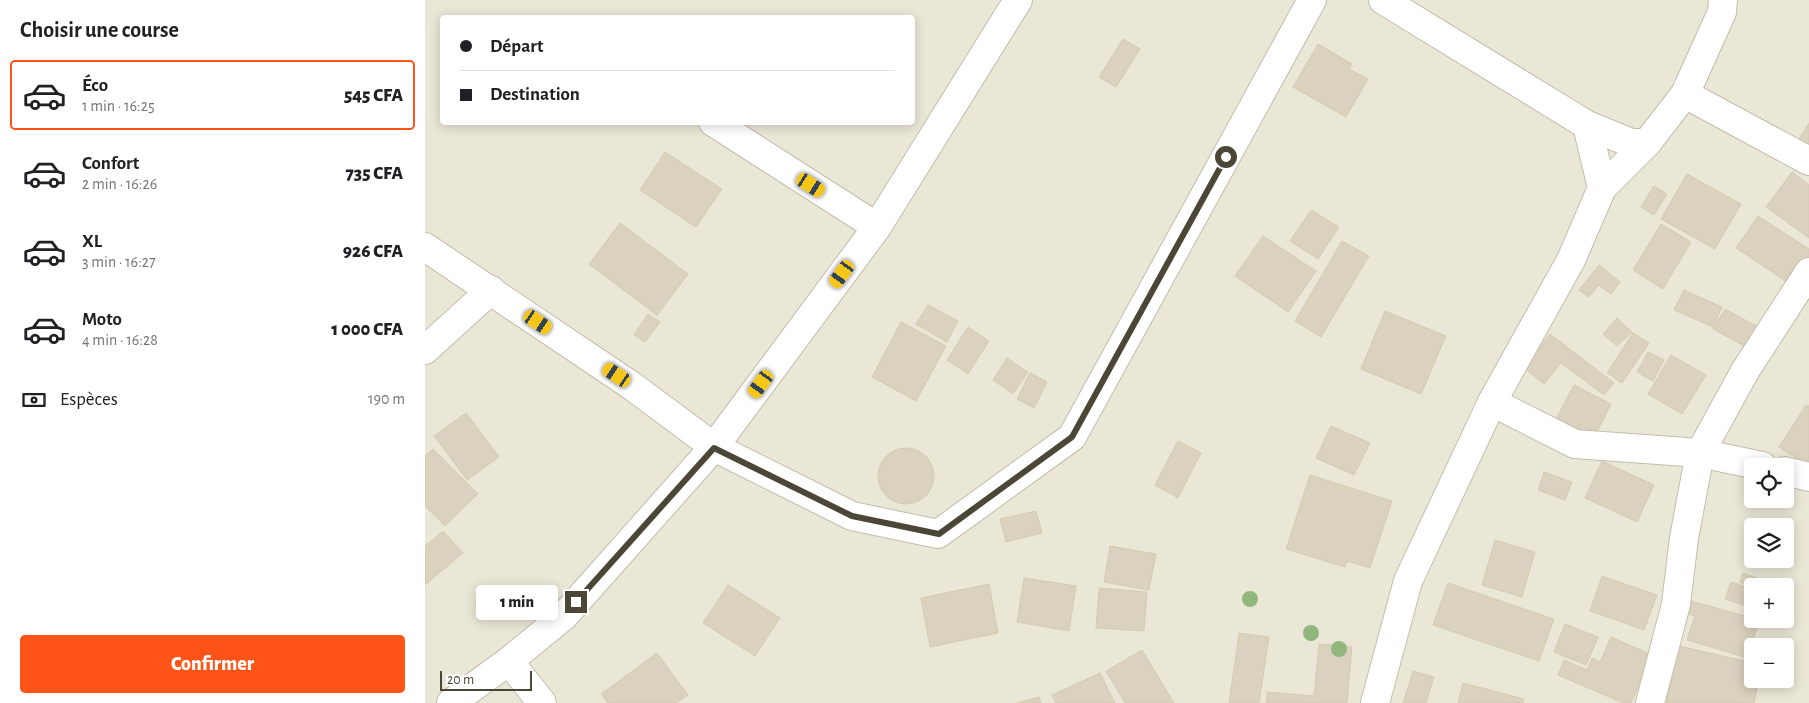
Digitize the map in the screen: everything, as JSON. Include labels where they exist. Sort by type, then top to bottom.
[{"type":"street","points":[[451,703],[509,661],[564,616],[714,448],[877,227],[1018,0]]},
{"type":"street","points":[[425,247],[632,386],[714,448],[852,516],[939,534],[1072,437],[1312,0]]},
{"type":"street","points":[[1383,0],[1587,125],[1631,143],[1647,143]]},
{"type":"street","points":[[1375,703],[1408,581],[1492,402],[1571,260],[1602,188],[1647,143],[1685,94],[1722,12],[1723,0]]},
{"type":"street","points":[[1685,94],[1809,161]]},
{"type":"street","points":[[718,125],[877,227]]},
{"type":"street","points":[[1587,125],[1602,188]]},
{"type":"street","points":[[1649,703],[1676,604],[1684,538],[1700,453],[1745,372],[1809,272]]},
{"type":"street","points":[[425,350],[491,290]]},
{"type":"street","points":[[1492,402],[1575,444],[1700,453],[1744,462]]},
{"type":"street","points":[[1794,473],[1809,477]]},
{"type":"street","points":[[509,661],[542,703]]},
{"type":"shaded area","points":[[425,0],[1809,0],[1809,703],[425,703]]},
{"type":"building","points":[[1123,39],[1140,49],[1116,87],[1099,77]]},
{"type":"building","points":[[1318,44],[1352,64],[1349,69],[1368,79],[1346,117],[1293,87]]},
{"type":"building","points":[[1809,123],[1809,152],[1796,144]]},
{"type":"building","points":[[665,152],[722,189],[696,227],[640,190]]},
{"type":"building","points":[[1792,172],[1809,185],[1809,238],[1766,207]]},
{"type":"building","points":[[1687,174],[1741,204],[1715,249],[1661,219]]},
{"type":"building","points":[[1654,186],[1667,194],[1654,215],[1641,207]]},
{"type":"building","points":[[1311,210],[1339,227],[1318,259],[1290,241]]},
{"type":"building","points":[[1758,216],[1809,249],[1809,262],[1793,286],[1736,248]]},
{"type":"building","points":[[620,223],[688,274],[657,315],[589,264]]},
{"type":"building","points":[[1661,224],[1691,242],[1663,289],[1633,270]]},
{"type":"building","points":[[1263,236],[1316,271],[1288,312],[1235,276]]},
{"type":"building","points":[[1342,241],[1369,256],[1321,337],[1295,321]]},
{"type":"building","points":[[1599,265],[1620,282],[1611,294],[1599,285],[1589,297],[1579,290]]},
{"type":"building","points":[[1684,290],[1722,307],[1713,327],[1674,310]]},
{"type":"building","points":[[928,305],[958,321],[947,342],[916,324]]},
{"type":"building","points":[[1725,309],[1758,327],[1746,347],[1713,329]]},
{"type":"building","points":[[1385,311],[1446,336],[1421,394],[1361,369]]},
{"type":"building","points":[[648,314],[660,322],[645,342],[634,335]]},
{"type":"building","points":[[1617,318],[1632,332],[1617,346],[1603,334]]},
{"type":"building","points":[[901,322],[946,346],[916,401],[872,377]]},
{"type":"building","points":[[968,327],[989,341],[968,374],[947,360]]},
{"type":"building","points":[[1633,333],[1649,343],[1622,383],[1607,373]]},
{"type":"building","points":[[1550,334],[1614,383],[1604,395],[1561,363],[1544,384],[1524,368]]},
{"type":"building","points":[[1648,352],[1664,360],[1653,381],[1637,372]]},
{"type":"building","points":[[1671,355],[1706,375],[1682,414],[1648,394]]},
{"type":"building","points":[[1007,358],[1028,372],[1013,394],[993,380]]},
{"type":"building","points":[[1030,373],[1047,382],[1034,408],[1017,399]]},
{"type":"building","points":[[1574,385],[1611,404],[1593,440],[1555,421]]},
{"type":"building","points":[[1806,405],[1809,406],[1809,466],[1779,447]]},
{"type":"building","points":[[466,413],[499,457],[467,480],[434,436]]},
{"type":"building","points":[[1331,426],[1370,443],[1354,475],[1316,458]]},
{"type":"building","points":[[1178,441],[1201,453],[1178,498],[1155,485]]},
{"type":"building","points":[[906,448],[921,453],[929,461],[934,476],[929,491],[921,499],[906,504],[891,499],[883,491],[878,476],[883,461],[891,453]]},
{"type":"building","points":[[433,449],[478,494],[445,526],[425,506],[425,456]]},
{"type":"building","points":[[1602,461],[1654,485],[1637,522],[1585,498]]},
{"type":"building","points":[[1544,472],[1572,482],[1565,500],[1538,490]]},
{"type":"building","points":[[1310,475],[1392,501],[1370,568],[1347,561],[1345,567],[1286,549]]},
{"type":"building","points":[[1036,511],[1042,533],[1006,542],[1000,519]]},
{"type":"building","points":[[443,531],[463,553],[425,585],[425,546]]},
{"type":"building","points":[[1495,540],[1535,552],[1522,597],[1482,585]]},
{"type":"building","points":[[1110,546],[1156,554],[1149,590],[1104,582]]},
{"type":"building","points":[[1743,573],[1756,578],[1744,578],[1744,584],[1740,582]]},
{"type":"building","points":[[1602,576],[1657,595],[1644,630],[1590,611]]},
{"type":"building","points":[[1024,578],[1076,586],[1069,631],[1017,622]]},
{"type":"building","points":[[1731,582],[1744,586],[1744,605],[1725,599]]},
{"type":"building","points":[[1448,583],[1554,619],[1539,661],[1433,625]]},
{"type":"building","points":[[989,584],[998,633],[930,647],[921,598]]},
{"type":"building","points":[[728,585],[780,618],[755,656],[703,623]]},
{"type":"building","points":[[1099,588],[1147,592],[1144,631],[1096,628]]},
{"type":"building","points":[[1688,600],[1744,616],[1744,628],[1757,628],[1754,638],[1744,638],[1744,657],[1687,640],[1695,616],[1684,613]]},
{"type":"building","points":[[1565,624],[1598,637],[1586,665],[1554,652]]},
{"type":"building","points":[[1239,633],[1269,637],[1259,703],[1229,703]]},
{"type":"building","points":[[1611,637],[1652,655],[1631,703],[1623,703],[1558,675],[1564,660],[1587,670],[1592,658],[1600,662]]},
{"type":"building","points":[[1319,644],[1352,647],[1347,703],[1266,703],[1267,692],[1314,696]]},
{"type":"building","points":[[1679,646],[1744,661],[1744,688],[1757,688],[1754,703],[1666,703]]},
{"type":"building","points":[[1142,650],[1174,703],[1125,703],[1106,671]]},
{"type":"building","points":[[657,653],[688,695],[676,703],[608,703],[601,694]]},
{"type":"building","points":[[1413,671],[1434,677],[1426,703],[1403,703]]},
{"type":"building","points":[[1100,673],[1115,703],[1056,703],[1052,695]]},
{"type":"building","points":[[1463,683],[1524,699],[1523,703],[1458,703]]},
{"type":"building","points":[[1039,697],[1041,703],[1017,703]]},
{"type":"route","points":[[576,602],[714,448],[852,516],[939,534],[1072,437],[1226,157]]}]
